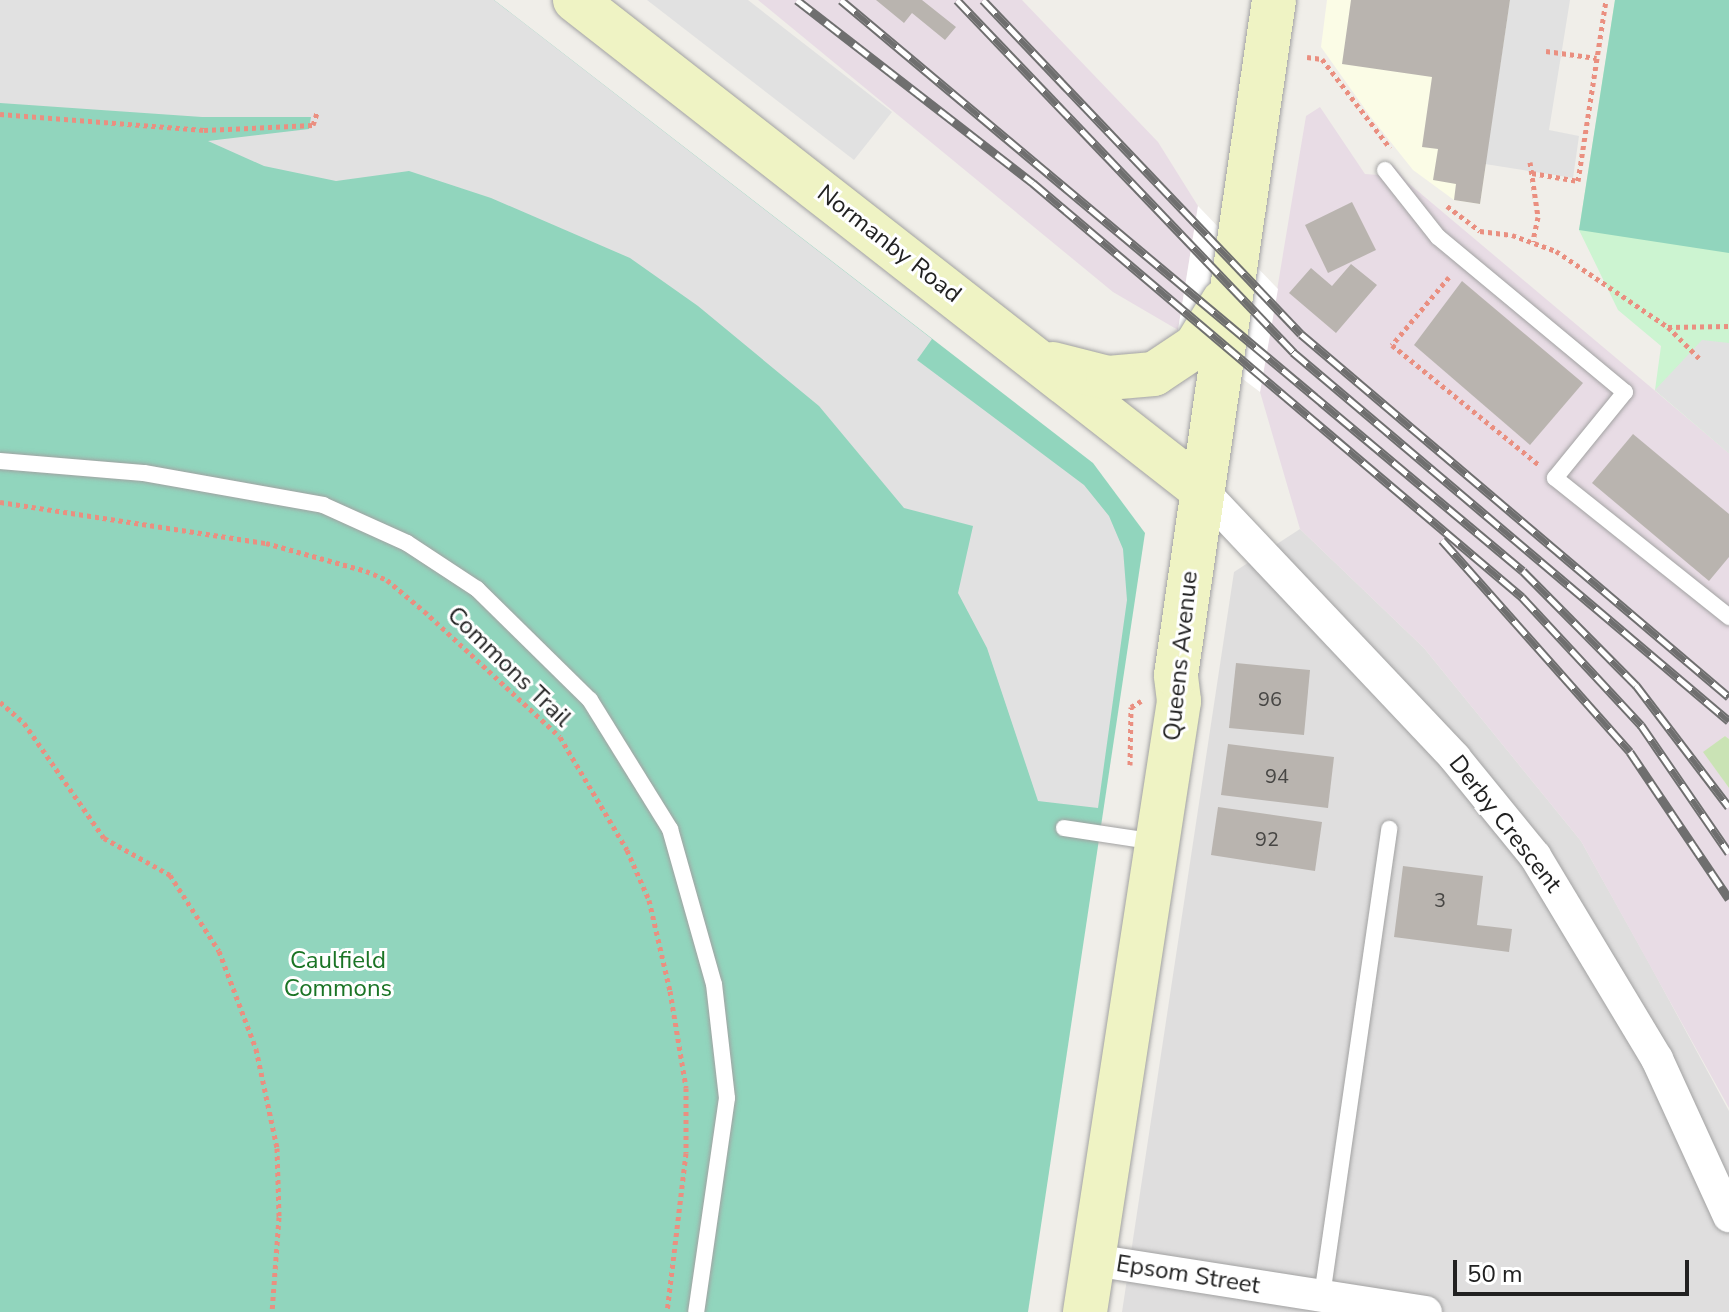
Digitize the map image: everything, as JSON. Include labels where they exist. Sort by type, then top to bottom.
[{"type":"street","name":"Normanby Road","points":[[575,0],[1201,489]]},
{"type":"street","name":"Queens Avenue","points":[[1085,1312],[1158,843],[1201,489],[1274,0]]},
{"type":"street","points":[[1035,358],[1108,378],[1154,374],[1183,359],[1205,337],[1233,274]]},
{"type":"street","name":"Derby Crescent","points":[[1201,489],[1455,758],[1535,856],[1657,1059],[1729,1216]]},
{"type":"street","name":"Epsom Street","points":[[1093,1260],[1426,1312]]},
{"type":"lane","points":[[1385,170],[1438,237],[1625,392],[1555,478],[1729,617]]},
{"type":"lane","points":[[0,461],[144,473],[323,505],[407,543],[477,589],[590,700],[670,829],[714,984],[727,1098],[696,1312]]},
{"type":"lane","points":[[1064,828],[1158,843]]},
{"type":"lane","points":[[1322,1296],[1389,829]]},
{"type":"path","points":[[1532,173],[1578,181],[1606,0]]},
{"type":"path","points":[[1546,51],[1597,58]]},
{"type":"path","points":[[1307,57],[1322,59],[1394,154]]},
{"type":"path","points":[[0,114],[204,130],[313,125],[317,113]]},
{"type":"path","points":[[1530,162],[1538,217],[1533,241]]},
{"type":"path","points":[[1441,201],[1482,231],[1533,241],[1668,327],[1701,360]]},
{"type":"path","points":[[1482,231],[1465,259],[1392,345],[1555,478]]},
{"type":"path","points":[[1668,327],[1729,327]]},
{"type":"path","name":"Commons Trail","points":[[0,502],[266,543],[376,575],[486,664],[560,737],[627,850],[649,900],[670,991],[686,1088],[686,1153],[667,1312]]},
{"type":"path","points":[[0,702],[24,723],[104,838],[170,875],[219,951],[256,1049],[277,1148],[279,1217],[272,1312]]},
{"type":"path","points":[[1127,755],[1131,707]]},
{"type":"shaded area","points":[[0,0],[494,0],[932,339],[917,360],[1084,485],[1109,516],[1123,549],[1127,600],[1098,808],[1038,801],[987,648],[958,593],[973,526],[904,508],[819,406],[698,306],[630,258],[491,198],[409,171],[336,181],[264,166],[208,141],[309,129],[311,117],[202,117],[0,103]]},
{"type":"shaded area","points":[[647,0],[748,0],[892,112],[854,160]]},
{"type":"shaded area","points":[[758,0],[1022,0],[1158,142],[1198,206],[1178,330],[1113,292]]},
{"type":"shaded area","points":[[1327,0],[1510,0],[1480,204],[1454,200],[1413,170],[1370,116],[1321,47]]},
{"type":"shaded area","points":[[1510,0],[1570,0],[1549,130],[1579,136],[1573,178],[1485,164]]},
{"type":"shaded area","points":[[1320,107],[1365,174],[1379,175],[1393,165],[1407,182],[1729,453],[1729,739],[1725,736],[1704,752],[1729,788],[1729,1108],[1581,841],[1424,648],[1300,529],[1260,392],[1306,116]]},
{"type":"shaded area","points":[[1702,340],[1729,343],[1729,453],[1655,390]]},
{"type":"shaded area","points":[[1300,529],[1424,648],[1581,841],[1649,963],[1729,1111],[1729,1312],[1122,1312],[1234,572]]},
{"type":"green space","name":"Caulfield Commons","points":[[0,0],[494,0],[1093,463],[1145,533],[1028,1312],[0,1312]]},
{"type":"green space","points":[[1615,0],[1729,0],[1729,453],[1655,390],[1661,346],[1618,310],[1579,230]]},
{"type":"green space","points":[[1615,0],[1729,0],[1729,253],[1579,230]]},
{"type":"green space","points":[[1725,736],[1729,739],[1729,788],[1703,752]]},
{"type":"pier","points":[[1198,206],[1278,289],[1260,392],[1178,330]]},
{"type":"building","points":[[876,0],[922,0],[956,27],[945,40],[912,13],[904,23]]},
{"type":"building","points":[[1351,0],[1510,0],[1480,204],[1454,200],[1456,184],[1433,180],[1438,149],[1422,147],[1432,77],[1342,64]]},
{"type":"building","points":[[1352,202],[1376,250],[1328,273],[1305,225]]},
{"type":"building","points":[[1351,264],[1377,285],[1336,333],[1289,293],[1311,268],[1332,286]]},
{"type":"building","points":[[1462,281],[1583,383],[1530,445],[1414,345]]},
{"type":"building","points":[[1633,434],[1729,514],[1729,557],[1709,581],[1592,483]]},
{"type":"building","points":[[1236,663],[1310,670],[1304,735],[1229,728]]},
{"type":"building","points":[[1228,744],[1334,757],[1328,808],[1221,795]]},
{"type":"building","points":[[1218,807],[1322,822],[1315,871],[1211,855]]},
{"type":"building","points":[[1403,866],[1483,876],[1477,925],[1512,929],[1509,952],[1394,937]]},
{"type":"railway","points":[[797,0],[1033,183],[1522,597],[1641,725],[1729,853]]},
{"type":"railway","points":[[841,0],[1523,571],[1636,685],[1729,807]]},
{"type":"railway","points":[[957,0],[1293,352],[1729,721]]},
{"type":"railway","points":[[983,0],[1301,334],[1729,697]]},
{"type":"railway","points":[[1442,540],[1630,752],[1729,899]]}]
